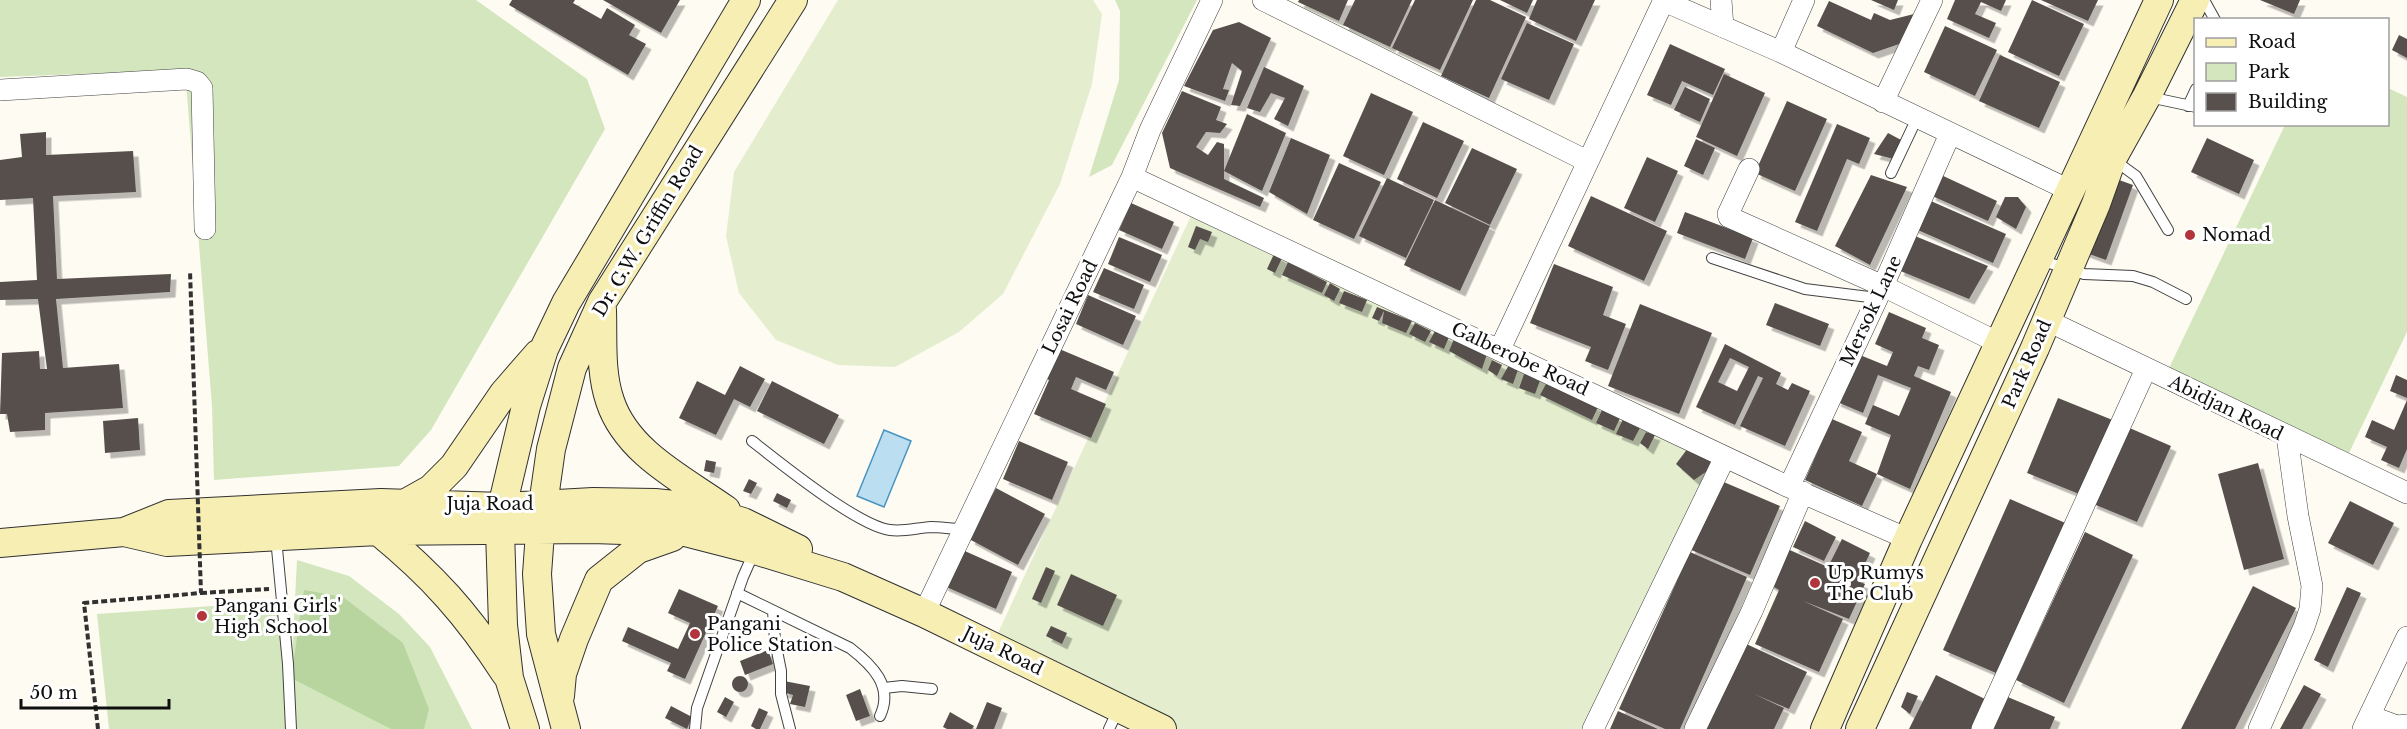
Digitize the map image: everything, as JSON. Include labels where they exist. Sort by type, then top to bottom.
[{"type":"main road","name":"Dr. G.W. Griffin Road","points":[[525,729],[509,678],[503,626],[501,519],[526,406],[544,349],[566,303],[746,0]]},
{"type":"main road","name":"Dr. G.W. Griffin Road","points":[[562,718],[541,634],[537,574],[541,517],[551,449],[572,368],[602,302],[793,0]]},
{"type":"main road","name":"Park Road","points":[[2133,90],[2158,0]]},
{"type":"main road","name":"Park Road","points":[[1860,729],[1945,547],[2068,270],[2101,154],[2133,90],[2195,0]]},
{"type":"main road","name":"Park Road","points":[[1825,729],[1908,538],[2069,190],[2101,154]]},
{"type":"main road","points":[[602,302],[604,370],[610,402],[623,429],[646,454],[743,522]]},
{"type":"main road","points":[[406,503],[431,489],[454,466],[504,393],[544,349]]},
{"type":"main road","name":"Juja Road","points":[[124,532],[167,542],[378,531],[541,517],[593,502],[656,503],[693,507],[743,522],[789,544],[843,577]]},
{"type":"main road","name":"Juja Road","points":[[0,543],[124,532],[169,514],[406,503],[501,519]]},
{"type":"main road","name":"Juja Road","points":[[541,517],[592,529],[685,532],[755,550],[843,577],[924,612],[1114,718],[1162,729]]},
{"type":"main road","points":[[378,531],[437,582],[483,639],[509,678]]},
{"type":"main road","points":[[562,718],[562,675],[573,639],[599,580],[638,549],[685,532]]},
{"type":"street","name":"Losai Road","points":[[924,612],[1132,177],[1150,130],[1212,0]]},
{"type":"street","points":[[1263,0],[1587,161]]},
{"type":"street","points":[[1500,349],[1664,0],[1781,52],[2069,190]]},
{"type":"street","points":[[1720,0],[1724,27]]},
{"type":"street","points":[[1781,52],[1804,0]]},
{"type":"street","points":[[1883,102],[1932,0]]},
{"type":"street","points":[[0,90],[186,79],[197,82],[202,88],[204,230]]},
{"type":"street","name":"Mersok Lane","points":[[1695,729],[1752,611],[1796,490],[1950,134]]},
{"type":"street","points":[[1749,169],[1728,214],[1729,218],[1880,292],[1999,343]]},
{"type":"street","name":"Galberobe Road","points":[[1132,177],[1725,457],[1908,538]]},
{"type":"street","name":"Abidjan Road","points":[[2046,320],[2407,493]]},
{"type":"street","points":[[1982,729],[2146,369]]},
{"type":"street","points":[[2259,729],[2310,609],[2312,586],[2298,516],[2286,436]]},
{"type":"street","points":[[1593,729],[1725,457]]},
{"type":"street","points":[[2407,637],[2367,722],[2407,725]]},
{"type":"lane","points":[[2204,0],[2214,18]]},
{"type":"lane","points":[[2133,90],[2192,107]]},
{"type":"lane","points":[[1891,173],[1917,118]]},
{"type":"lane","points":[[2101,154],[2136,176],[2168,230]]},
{"type":"lane","points":[[1712,258],[1805,289],[1880,292]]},
{"type":"lane","points":[[2038,259],[2084,274],[2133,276],[2154,282],[2186,299]]},
{"type":"lane","points":[[752,441],[865,522],[887,530],[909,531],[929,527],[963,529]]},
{"type":"lane","points":[[275,535],[288,664],[291,729]]},
{"type":"lane","points":[[696,729],[697,708],[737,593],[755,550]]},
{"type":"lane","points":[[737,593],[850,648],[870,665],[884,688],[886,702],[880,716]]},
{"type":"lane","points":[[773,610],[775,641],[781,672],[781,694],[790,729]]},
{"type":"lane","points":[[884,688],[902,686],[933,689]]},
{"type":"path","points":[[190,271],[201,593]]},
{"type":"path","points":[[98,729],[84,603],[280,588]]},
{"type":"green space","points":[[0,0],[476,0],[587,79],[605,129],[431,430],[399,466],[214,480],[212,406],[185,70],[0,77]]},
{"type":"green space","points":[[838,0],[1093,0],[1102,14],[1092,84],[1060,184],[1003,294],[959,332],[895,367],[838,365],[776,340],[739,293],[726,236],[734,172]]},
{"type":"green space","points":[[1115,0],[1197,0],[1112,165],[1089,177],[1119,80],[1120,11]]},
{"type":"green space","points":[[2389,88],[2407,97],[2407,332],[2349,453],[2169,368],[2285,126],[2389,126]]},
{"type":"green space","points":[[1195,207],[1725,457],[1593,729],[1162,729],[992,646]]},
{"type":"green space","points":[[297,560],[349,576],[399,614],[430,647],[472,729],[297,729],[291,678]]},
{"type":"green space","points":[[304,590],[343,597],[403,643],[429,709],[424,729],[391,729],[291,678]]},
{"type":"green space","points":[[284,601],[288,729],[109,729],[97,614]]},
{"type":"water","points":[[884,430],[911,441],[884,507],[857,496]]},
{"type":"building","points":[[512,0],[575,0],[573,3],[601,19],[607,8],[635,25],[629,35],[646,44],[628,75],[509,5]]},
{"type":"building","points":[[603,0],[680,0],[661,33]]},
{"type":"building","points":[[1299,0],[1348,0],[1339,21],[1298,2]]},
{"type":"building","points":[[1355,0],[1412,0],[1390,47],[1343,25]]},
{"type":"building","points":[[1415,0],[1473,0],[1440,70],[1392,48]]},
{"type":"building","points":[[1476,0],[1490,0],[1526,17],[1489,98],[1441,76]]},
{"type":"building","points":[[1500,0],[1533,0],[1527,13]]},
{"type":"building","points":[[1537,0],[1595,0],[1576,41],[1529,19]]},
{"type":"building","points":[[1871,0],[1898,0],[1894,10]]},
{"type":"building","points":[[1955,0],[2006,0],[2001,11],[1981,2],[1975,14],[1996,23],[1989,38],[1947,19]]},
{"type":"building","points":[[2032,0],[2084,24],[2059,76],[2008,52]]},
{"type":"building","points":[[2041,0],[2098,0],[2088,21]]},
{"type":"building","points":[[2260,0],[2300,0],[2294,14]]},
{"type":"building","points":[[1829,1],[1871,20],[1874,13],[1890,20],[1914,14],[1902,43],[1873,53],[1817,26]]},
{"type":"building","points":[[1239,22],[1271,38],[1240,106],[1231,105],[1242,71],[1232,63],[1223,89],[1229,90],[1225,101],[1184,86],[1213,30]]},
{"type":"building","points":[[1527,23],[1574,44],[1549,100],[1501,79]]},
{"type":"building","points":[[1945,26],[1997,50],[1975,96],[1924,72]]},
{"type":"building","points":[[2399,35],[2407,39],[2407,58],[2392,50]]},
{"type":"building","points":[[1670,44],[1725,69],[1713,95],[1682,81],[1671,105],[1647,95]]},
{"type":"building","points":[[2000,55],[2060,82],[2039,128],[1979,101]]},
{"type":"building","points":[[1264,67],[1304,86],[1288,126],[1274,119],[1285,98],[1271,93],[1260,112],[1247,108]]},
{"type":"building","points":[[1724,74],[1765,93],[1737,156],[1696,137]]},
{"type":"building","points":[[1685,87],[1710,99],[1700,122],[1674,110]]},
{"type":"building","points":[[1182,91],[1221,107],[1216,120],[1227,124],[1220,133],[1206,132],[1196,147],[1208,155],[1217,142],[1224,144],[1224,179],[1264,198],[1260,207],[1170,168],[1162,133]]},
{"type":"building","points":[[1371,93],[1413,112],[1384,175],[1343,156]]},
{"type":"building","points":[[1787,101],[1827,119],[1795,191],[1755,173]]},
{"type":"building","points":[[1247,114],[1286,133],[1262,191],[1224,171]]},
{"type":"building","points":[[1423,122],[1464,141],[1437,198],[1397,179]]},
{"type":"building","points":[[1837,124],[1870,138],[1859,164],[1847,159],[1817,231],[1795,222]]},
{"type":"building","points":[[46,132],[46,155],[133,151],[136,192],[53,196],[57,279],[171,274],[170,292],[56,299],[63,368],[119,364],[123,408],[45,413],[45,430],[10,432],[7,414],[0,414],[2,353],[39,351],[40,369],[47,369],[38,299],[0,300],[0,282],[37,280],[33,198],[0,200],[0,160],[22,157],[20,134]]},
{"type":"building","points":[[1888,133],[1903,141],[1894,159],[1874,154]]},
{"type":"building","points":[[1291,138],[1330,155],[1307,214],[1269,192]]},
{"type":"building","points":[[2207,138],[2254,160],[2239,194],[2191,172]]},
{"type":"building","points":[[1696,139],[1715,148],[1703,175],[1684,166]]},
{"type":"building","points":[[1472,148],[1517,169],[1490,225],[1445,203]]},
{"type":"building","points":[[1647,157],[1678,171],[1655,222],[1624,208]]},
{"type":"building","points":[[1339,163],[1381,182],[1354,239],[1313,220]]},
{"type":"building","points":[[1939,174],[1997,201],[1988,221],[1930,195]]},
{"type":"building","points":[[1871,175],[1907,187],[1870,265],[1835,246]]},
{"type":"building","points":[[2108,176],[2133,185],[2106,260],[2081,251]]},
{"type":"building","points":[[1387,178],[1434,200],[1406,258],[1359,236]]},
{"type":"building","points":[[1591,196],[1667,231],[1644,281],[1568,246]]},
{"type":"building","points":[[2005,197],[2018,197],[2026,207],[2016,229],[1996,217]]},
{"type":"building","points":[[1924,198],[2006,234],[1993,263],[1911,227]]},
{"type":"building","points":[[1435,200],[1490,226],[1460,291],[1404,265]]},
{"type":"building","points":[[1131,203],[1174,222],[1162,249],[1119,230]]},
{"type":"building","points":[[1685,212],[1753,238],[1745,259],[1677,233]]},
{"type":"building","points":[[1196,226],[1212,232],[1208,242],[1200,239],[1195,250],[1188,247]]},
{"type":"building","points":[[1915,236],[1988,266],[1969,299],[1898,270]]},
{"type":"building","points":[[1119,237],[1162,255],[1150,282],[1108,264]]},
{"type":"building","points":[[1274,254],[1282,258],[1275,273],[1267,269]]},
{"type":"building","points":[[1288,262],[1327,282],[1322,293],[1282,275]]},
{"type":"building","points":[[1554,264],[1613,287],[1603,315],[1626,324],[1608,370],[1585,361],[1591,347],[1530,323]]},
{"type":"building","points":[[1104,268],[1144,285],[1134,309],[1093,292]]},
{"type":"building","points":[[1330,283],[1340,289],[1334,301],[1324,295]]},
{"type":"building","points":[[1344,291],[1367,300],[1362,312],[1339,303]]},
{"type":"building","points":[[1088,295],[1136,316],[1123,345],[1076,324]]},
{"type":"building","points":[[1775,303],[1829,324],[1820,346],[1766,325]]},
{"type":"building","points":[[1640,304],[1712,333],[1679,414],[1608,386]]},
{"type":"building","points":[[1377,307],[1412,321],[1406,333],[1382,323],[1384,311],[1379,321],[1372,318]]},
{"type":"building","points":[[1889,312],[1926,328],[1922,338],[1939,345],[1929,370],[1918,366],[1914,376],[1951,392],[1910,489],[1877,474],[1891,435],[1865,424],[1873,405],[1899,416],[1911,388],[1878,375],[1863,413],[1835,401],[1855,353],[1887,366],[1893,352],[1875,344]]},
{"type":"building","points":[[1415,323],[1431,331],[1425,342],[1409,334]]},
{"type":"building","points":[[1435,331],[1449,337],[1444,349],[1429,342]]},
{"type":"building","points":[[1454,339],[1487,354],[1482,369],[1449,351]]},
{"type":"building","points":[[1725,344],[1781,373],[1776,384],[1788,390],[1792,383],[1810,391],[1785,446],[1740,426],[1763,378],[1758,376],[1735,425],[1696,407]],"holes":[[[1730,358],[1749,367],[1737,391],[1718,382]]]},
{"type":"building","points":[[1057,348],[1114,372],[1106,390],[1076,377],[1071,389],[1106,404],[1091,438],[1034,414],[1049,380],[1044,377]]},
{"type":"building","points":[[1492,360],[1502,365],[1497,376],[1488,370]]},
{"type":"building","points":[[1510,363],[1519,367],[1513,384],[1501,379]]},
{"type":"building","points":[[740,366],[765,379],[750,407],[734,399],[716,435],[679,418],[697,381],[725,395]]},
{"type":"building","points":[[1525,371],[1541,378],[1535,394],[1519,388]]},
{"type":"building","points":[[2396,375],[2407,380],[2407,398],[2390,391]]},
{"type":"building","points":[[772,381],[839,415],[824,444],[757,411]]},
{"type":"building","points":[[1547,382],[1598,407],[1592,420],[1540,395]]},
{"type":"building","points":[[2058,398],[2115,421],[2084,496],[2027,473]]},
{"type":"building","points":[[2407,400],[2407,449],[2399,468],[2381,460],[2387,447],[2365,437],[2372,420],[2394,430]]},
{"type":"building","points":[[1602,410],[1620,418],[1614,431],[1596,423]]},
{"type":"building","points":[[138,418],[140,450],[105,453],[103,421]]},
{"type":"building","points":[[1623,419],[1641,426],[1633,441],[1616,434]]},
{"type":"building","points":[[1832,419],[1862,432],[1849,461],[1877,474],[1862,506],[1805,480]]},
{"type":"building","points":[[2125,426],[2171,446],[2137,522],[2091,503]]},
{"type":"building","points":[[1646,432],[1655,435],[1648,449],[1640,443]]},
{"type":"building","points":[[1019,441],[1068,462],[1052,500],[1003,479]]},
{"type":"building","points":[[1688,448],[1716,465],[1694,480],[1676,464]]},
{"type":"building","points":[[706,460],[716,462],[714,473],[704,471]]},
{"type":"building","points":[[2258,463],[2284,559],[2244,570],[2218,474]]},
{"type":"building","points":[[749,479],[757,483],[751,494],[743,491]]},
{"type":"building","points":[[1719,480],[1780,506],[1750,575],[1689,549]]},
{"type":"building","points":[[996,488],[1045,514],[1018,565],[969,539]]},
{"type":"building","points":[[777,493],[791,500],[787,508],[773,501]]},
{"type":"building","points":[[2010,499],[2070,525],[2003,676],[1943,650]]},
{"type":"building","points":[[2350,501],[2394,523],[2373,565],[2328,543]]},
{"type":"building","points":[[1805,521],[1836,537],[1824,561],[1793,547]]},
{"type":"building","points":[[2085,532],[2133,555],[2064,703],[2016,680]]},
{"type":"building","points":[[1842,539],[1870,553],[1857,581],[1865,584],[1849,619],[1803,601],[1843,619],[1819,672],[1755,644],[1779,590],[1767,583],[1783,547],[1828,567]]},
{"type":"building","points":[[958,548],[1012,572],[996,609],[942,585]]},
{"type":"building","points":[[1690,552],[1747,577],[1680,729],[1665,729],[1619,709]]},
{"type":"building","points":[[1046,567],[1055,571],[1041,603],[1032,599]]},
{"type":"building","points":[[1071,574],[1117,595],[1103,626],[1057,605]]},
{"type":"building","points":[[2253,586],[2296,608],[2235,729],[2181,729]]},
{"type":"building","points":[[2347,587],[2361,593],[2328,667],[2314,660]]},
{"type":"building","name":"Pangani Police Station","points":[[679,589],[718,606],[685,679],[667,671],[671,663],[622,641],[628,627],[678,649],[690,623],[668,613]]},
{"type":"building","points":[[1051,626],[1067,633],[1062,644],[1046,636]]},
{"type":"building","points":[[1742,642],[1807,672],[1789,709],[1754,694],[1784,708],[1774,729],[1703,729]]},
{"type":"building","points":[[768,650],[773,664],[745,675],[740,661]]},
{"type":"building","points":[[1936,675],[1987,700],[1973,729],[1909,729]]},
{"type":"building","points":[[737,676],[743,676],[748,684],[746,690],[737,692],[732,687],[732,681]]},
{"type":"building","points":[[784,681],[810,686],[805,707],[790,704],[793,695],[782,692]]},
{"type":"building","points":[[2304,685],[2321,694],[2302,729],[2280,729]]},
{"type":"building","points":[[860,689],[870,716],[856,721],[846,695]]},
{"type":"building","points":[[1907,692],[1918,696],[1910,714],[1901,707]]},
{"type":"building","points":[[2003,695],[2055,717],[2050,729],[1988,729]]},
{"type":"building","points":[[725,697],[734,702],[726,717],[717,712]]},
{"type":"building","points":[[987,702],[1002,708],[994,729],[976,729]]},
{"type":"building","points":[[671,706],[692,717],[687,729],[665,718]]},
{"type":"building","points":[[759,708],[768,712],[760,729],[756,729],[751,726]]},
{"type":"building","points":[[1618,711],[1658,729],[1610,729]]},
{"type":"building","points":[[950,712],[974,726],[972,729],[943,727]]},
{"type":"place","name":"Nomad","points":[[2190,235]]},
{"type":"place","name":"Up Rumys The Club","points":[[1815,583]]},
{"type":"place","name":"Pangani Girls' High School","points":[[202,616]]},
{"type":"place","name":"Pangani Police Station","points":[[695,634]]}]
